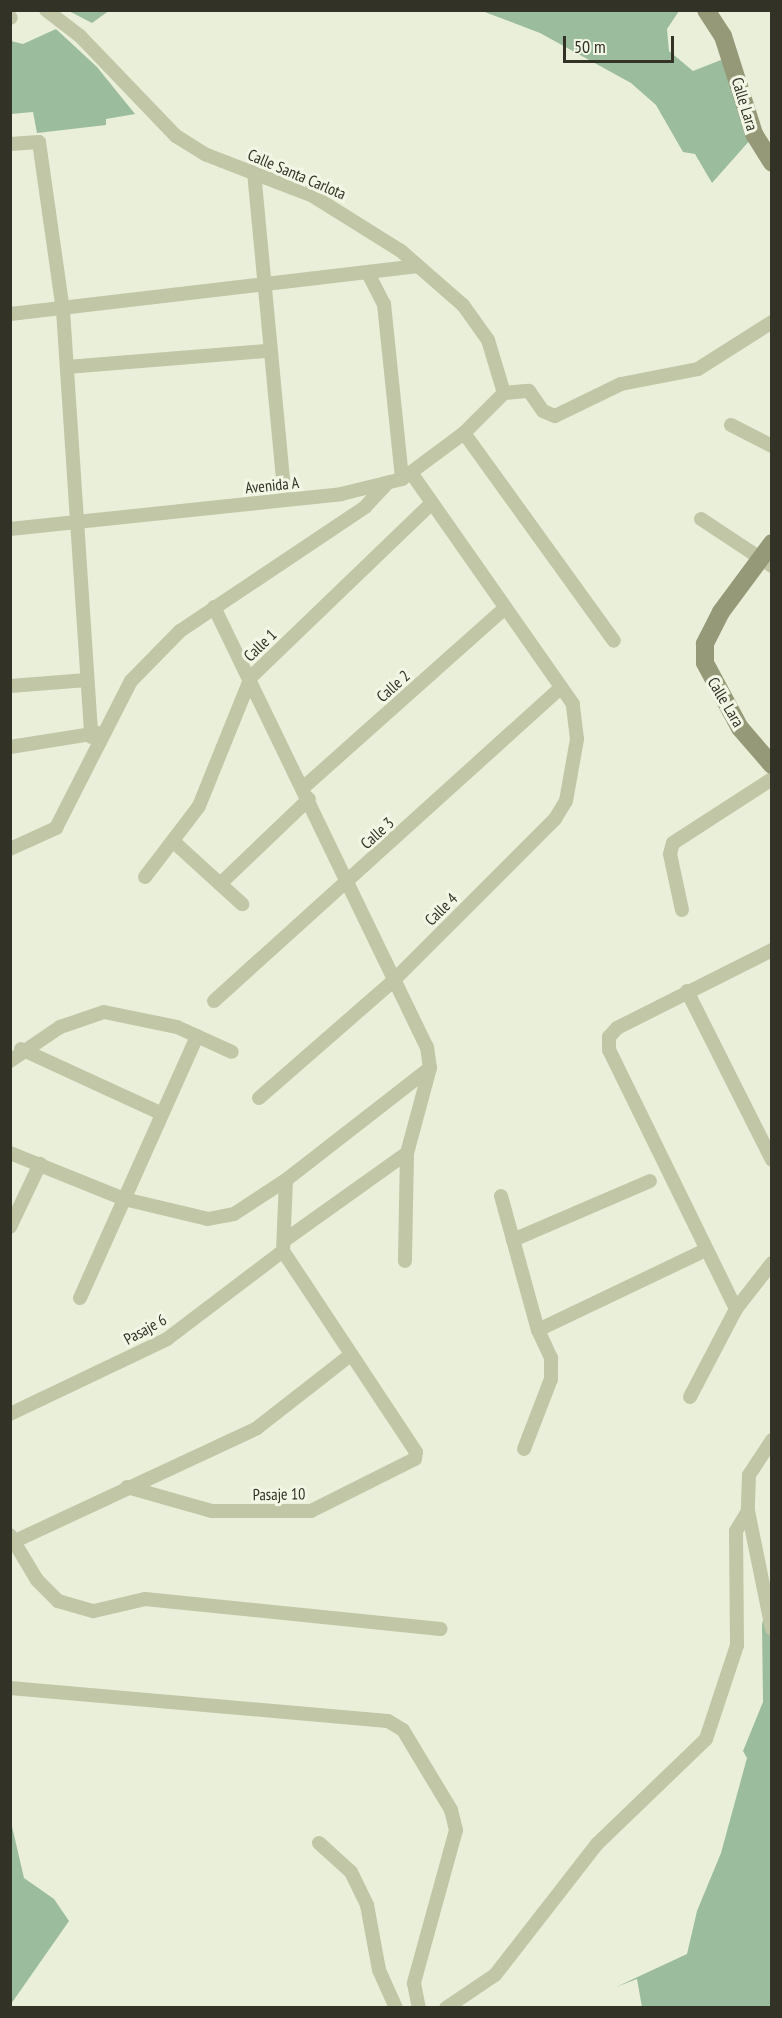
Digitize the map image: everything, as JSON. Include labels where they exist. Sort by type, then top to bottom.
[{"type":"street","name":"Calle Santa Carlota","points":[[45,10],[80,36],[176,136],[207,156],[254,172],[357,219],[463,305],[488,340],[504,393]]},
{"type":"street","name":"Calle Lara","points":[[706,10],[723,36],[754,134],[771,163]]},
{"type":"street","points":[[10,144],[39,142],[63,310],[91,737]]},
{"type":"street","points":[[254,172],[261,287],[285,500]]},
{"type":"street","points":[[10,314],[369,275],[416,266]]},
{"type":"street","points":[[369,275],[384,304],[406,476],[431,504],[561,688]]},
{"type":"street","points":[[504,393],[529,391],[543,411],[555,416],[621,384],[698,369],[771,322]]},
{"type":"street","points":[[67,367],[268,351]]},
{"type":"street","name":"Avenida A","points":[[10,529],[76,524],[285,500],[387,483],[406,476],[464,433],[504,393]]},
{"type":"street","points":[[731,425],[771,446]]},
{"type":"street","points":[[464,433],[614,641]]},
{"type":"street","points":[[10,849],[56,828],[131,681],[180,631],[365,507],[387,483]]},
{"type":"street","name":"Calle 1","points":[[145,877],[175,843],[199,806],[251,677],[431,504]]},
{"type":"street","points":[[700,519],[766,562]]},
{"type":"street","name":"Calle Lara","points":[[771,543],[766,562],[721,612],[705,644],[705,663],[740,728],[771,765]]},
{"type":"street","points":[[214,607],[251,677],[393,981],[419,1024],[429,1068],[407,1153],[405,1261]]},
{"type":"street","name":"Calle 2","points":[[220,884],[306,793],[504,609]]},
{"type":"street","points":[[10,686],[87,680]]},
{"type":"street","name":"Calle 4","points":[[259,1098],[393,981],[555,819],[572,778],[573,705],[561,688]]},
{"type":"street","name":"Calle 3","points":[[214,1001],[561,688]]},
{"type":"street","points":[[10,747],[91,737],[114,714]]},
{"type":"street","points":[[681,910],[670,855],[673,843],[771,779]]},
{"type":"street","points":[[175,843],[242,904]]},
{"type":"street","points":[[736,1309],[609,1050],[617,1028],[771,950]]},
{"type":"street","points":[[687,992],[771,1160]]},
{"type":"street","points":[[10,1061],[21,1049],[60,1027],[104,1012],[196,1035],[232,1052]]},
{"type":"street","points":[[80,1298],[196,1035]]},
{"type":"street","points":[[21,1049],[160,1113]]},
{"type":"street","points":[[10,1153],[124,1199],[208,1219],[234,1214],[286,1180],[429,1068]]},
{"type":"street","name":"Pasaje 6","points":[[10,1414],[167,1339],[284,1246],[407,1153]]},
{"type":"street","points":[[10,1227],[40,1164]]},
{"type":"street","points":[[286,1180],[284,1246],[349,1356],[257,1428],[12,1539],[37,1580],[58,1601],[94,1611],[146,1599],[440,1629]]},
{"type":"street","points":[[513,1240],[650,1181]]},
{"type":"street","points":[[501,1196],[538,1330],[552,1369],[524,1449]]},
{"type":"street","points":[[538,1330],[706,1250]]},
{"type":"street","points":[[690,1397],[736,1309],[771,1263]]},
{"type":"street","name":"Pasaje 10","points":[[127,1487],[212,1511],[311,1511],[413,1461],[416,1452],[349,1356]]},
{"type":"street","points":[[771,1440],[749,1475],[748,1511],[771,1629]]},
{"type":"street","points":[[446,2007],[495,1975],[597,1844],[706,1739],[737,1645],[736,1531],[748,1511]]},
{"type":"street","points":[[10,1688],[388,1721],[403,1730],[451,1810],[456,1830],[414,1983],[419,2007]]},
{"type":"street","points":[[319,1843],[351,1872],[367,1905],[379,1970],[396,2007]]},
{"type":"green space","points":[[69,10],[110,10],[92,23],[69,11]]},
{"type":"green space","points":[[482,11],[679,11],[667,29],[669,51],[693,71],[726,58],[751,139],[712,183],[695,154],[683,152],[656,105],[631,83],[540,33]]},
{"type":"green space","points":[[56,29],[97,67],[135,114],[106,119],[106,125],[37,133],[33,112],[11,114],[11,41],[23,44]]},
{"type":"green space","points":[[771,1578],[771,2007],[642,2007],[637,1979],[616,1987],[687,1954],[697,1911],[721,1853],[747,1758],[743,1751],[763,1702],[762,1625]]},
{"type":"green space","points":[[10,1818],[24,1878],[54,1899],[69,1921],[11,2004]]}]
